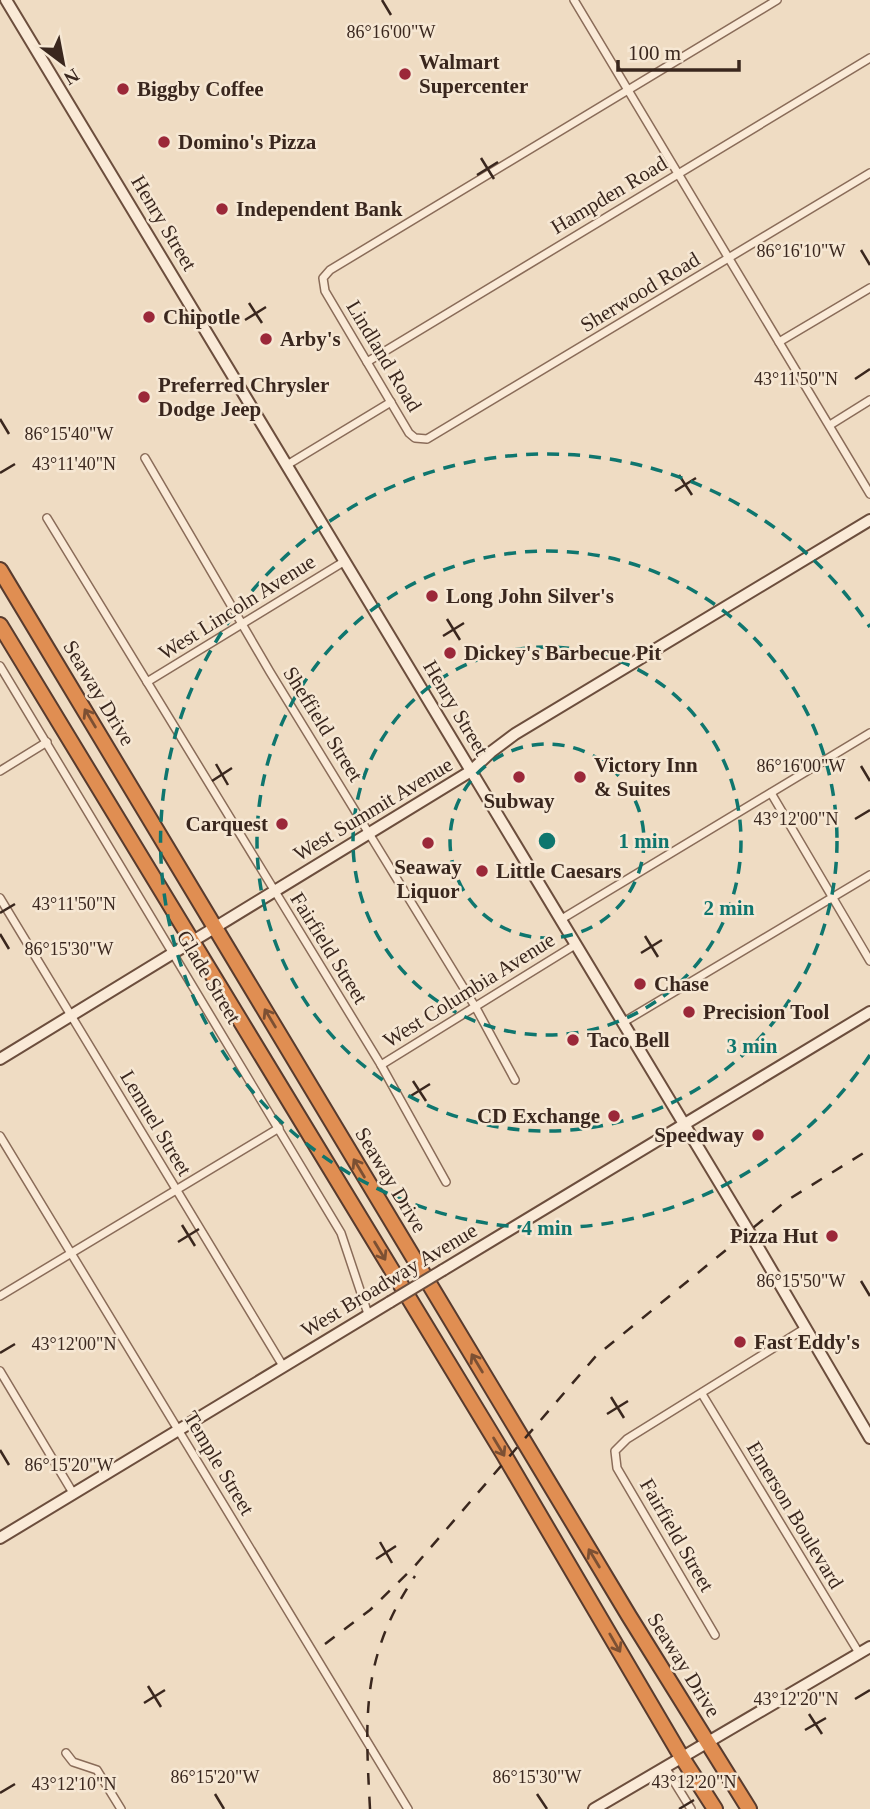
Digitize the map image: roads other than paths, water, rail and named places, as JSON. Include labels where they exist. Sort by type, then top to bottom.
[{"type":"highway","name":"Seaway Drive","points":[[0,570],[624,1608],[749,1809]]},
{"type":"highway","points":[[0,625],[128,836],[287,1085],[297,1086],[305,1076]]},
{"type":"highway","points":[[106,799],[107,779],[117,779],[186,890],[202,904]]},
{"type":"highway","points":[[194,940],[715,1809]]},
{"type":"highway","points":[[598,1614],[598,1601],[603,1597],[610,1598],[684,1715],[697,1725]]},
{"type":"highway","points":[[685,1761],[704,1779],[723,1809]]},
{"type":"street","name":"Henry Street","points":[[6,0],[748,1230],[870,1438]]},
{"type":"street","points":[[574,0],[630,89],[870,494]]},
{"type":"street","points":[[630,89],[777,0]]},
{"type":"street","name":"Hampden Road","points":[[367,362],[870,58]]},
{"type":"street","name":"Lindland Road","points":[[427,439],[415,439],[409,433],[325,291],[323,278],[330,270],[630,89]]},
{"type":"street","name":"Sherwood Road","points":[[427,439],[870,173]]},
{"type":"street","points":[[779,342],[870,288]]},
{"type":"street","points":[[830,425],[870,400]]},
{"type":"street","points":[[287,465],[391,401]]},
{"type":"street","name":"Sheffield Street","points":[[145,457],[270,672],[476,1008],[515,1080]]},
{"type":"street","name":"Fairfield Street","points":[[47,518],[381,1065],[446,1182]]},
{"type":"street","name":"West Summit Avenue","points":[[0,1059],[471,771],[515,734],[870,520]]},
{"type":"street","name":"West Lincoln Avenue","points":[[147,682],[345,561]]},
{"type":"street","name":"Glade Street","points":[[0,666],[341,1233],[368,1314]]},
{"type":"street","points":[[560,920],[870,733]]},
{"type":"street","points":[[0,771],[47,742]]},
{"type":"street","points":[[771,793],[870,961]]},
{"type":"street","points":[[622,1023],[870,875]]},
{"type":"street","name":"Lemuel Street","points":[[0,898],[283,1366]]},
{"type":"street","name":"West Columbia Avenue","points":[[381,1065],[575,945]]},
{"type":"street","name":"West Broadway Avenue","points":[[0,1538],[870,1012]]},
{"type":"street","points":[[0,1296],[279,1128]]},
{"type":"street","name":"Temple Street","points":[[0,1136],[408,1809]]},
{"type":"street","points":[[702,1394],[804,1329]]},
{"type":"street","points":[[0,1371],[74,1493]]},
{"type":"street","name":"Fairfield Street","points":[[702,1394],[627,1438],[615,1451],[617,1468],[715,1636]]},
{"type":"street","name":"Emerson Boulevard","points":[[702,1394],[859,1653]]},
{"type":"street","points":[[594,1809],[665,1767],[685,1761],[708,1742],[870,1647]]},
{"type":"street","points":[[66,1753],[73,1762],[97,1770],[121,1809]]},
{"type":"street","points":[[665,1767],[691,1809]]},
{"type":"railway","points":[[325,1644],[370,1610],[413,1568],[596,1356],[786,1201],[870,1149]]},
{"type":"railway","points":[[370,1809],[367,1745],[370,1688],[384,1634],[397,1605],[415,1576]]},
{"type":"place","name":"Walmart Supercenter","points":[[405,74]]},
{"type":"place","name":"Biggby Coffee","points":[[123,89]]},
{"type":"place","name":"Domino's Pizza","points":[[164,142]]},
{"type":"place","name":"Independent Bank","points":[[222,209]]},
{"type":"place","name":"Chipotle","points":[[149,317]]},
{"type":"place","name":"Arby's","points":[[266,339]]},
{"type":"place","name":"Preferred Chrysler Dodge Jeep","points":[[144,397]]},
{"type":"place","name":"Long John Silver's","points":[[432,596]]},
{"type":"place","name":"Dickey's Barbecue Pit","points":[[450,653]]},
{"type":"place","name":"Subway","points":[[519,777]]},
{"type":"place","name":"Victory Inn & Suites","points":[[580,777]]},
{"type":"place","name":"Carquest","points":[[282,824]]},
{"type":"place","name":"Seaway Liquor","points":[[428,843]]},
{"type":"place","name":"Little Caesars","points":[[482,871]]},
{"type":"place","name":"Chase","points":[[640,984]]},
{"type":"place","name":"Precision Tool","points":[[689,1012]]},
{"type":"place","name":"Taco Bell","points":[[573,1040]]},
{"type":"place","name":"CD Exchange","points":[[614,1116]]},
{"type":"place","name":"Speedway","points":[[758,1135]]},
{"type":"place","name":"Pizza Hut","points":[[832,1236]]},
{"type":"place","name":"Fast Eddy's","points":[[740,1342]]}]
